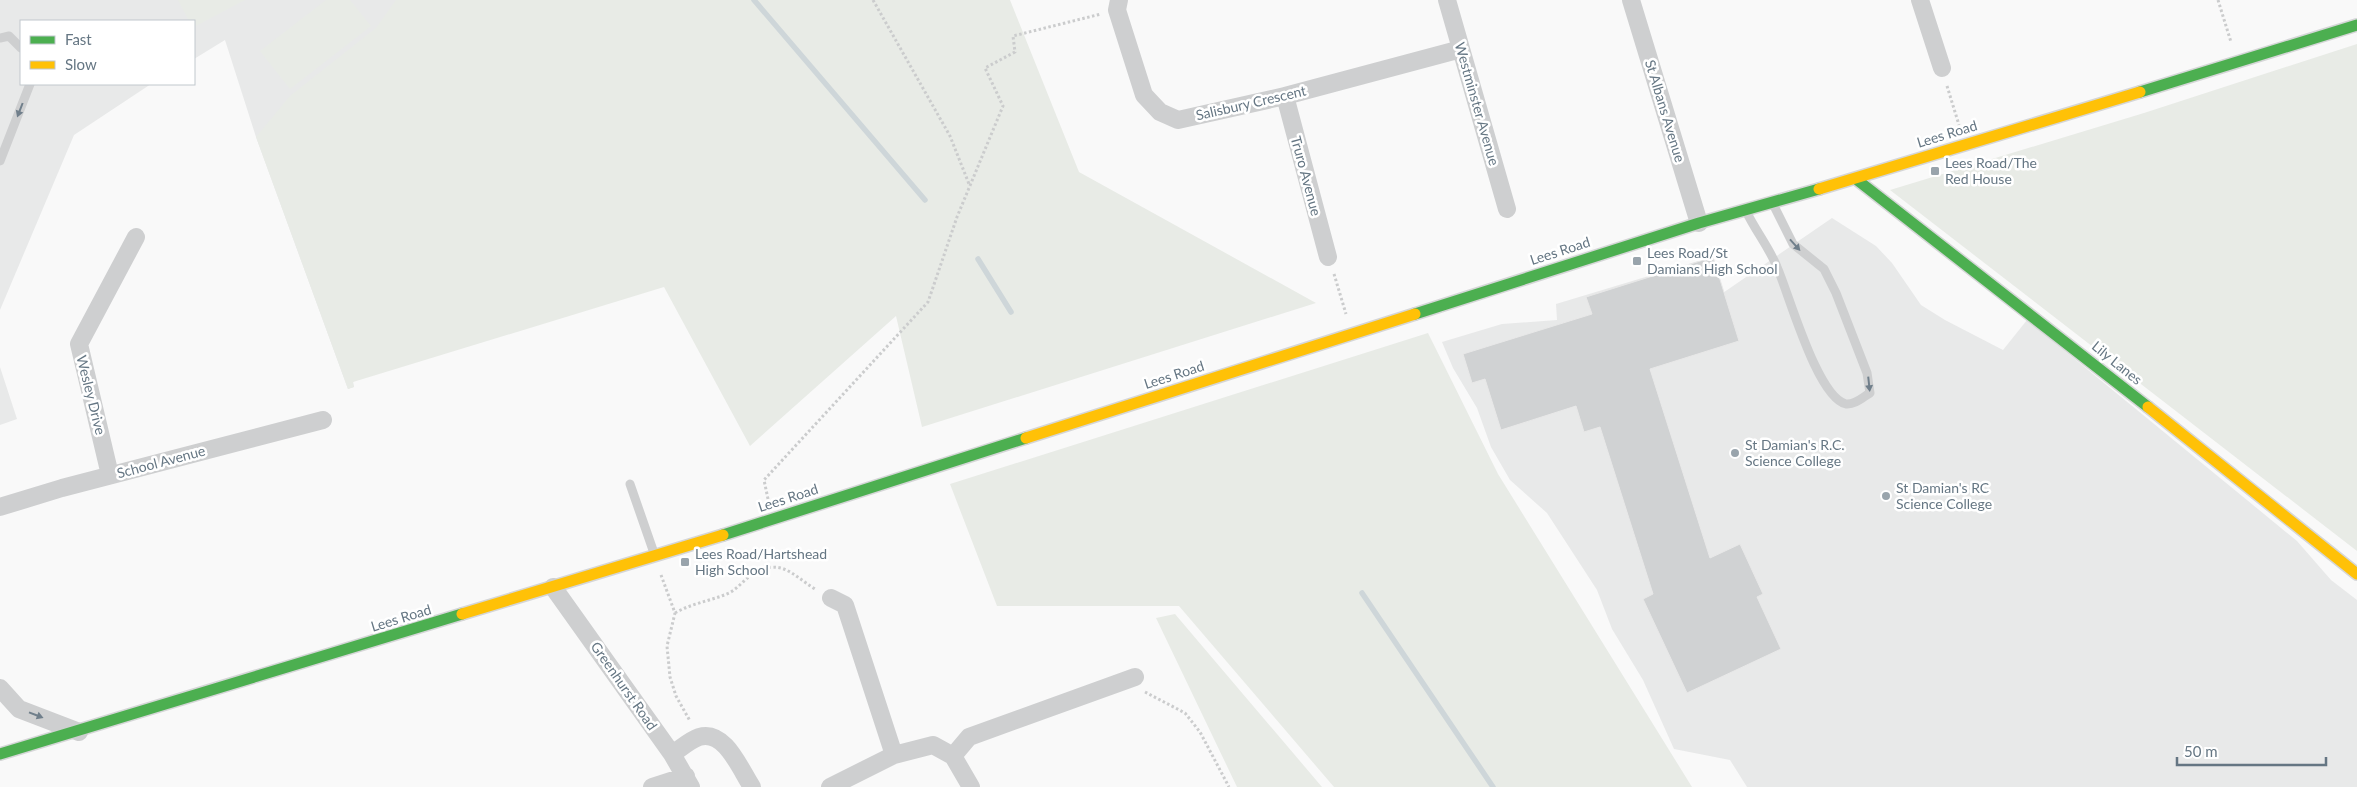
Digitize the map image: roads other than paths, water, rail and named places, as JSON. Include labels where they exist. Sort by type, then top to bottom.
[{"type":"main road","name":"Lees Road","points":[[0,754],[79,732],[774,519],[1699,223],[1856,179],[1964,144],[2238,63],[2357,25]]},
{"type":"main road","name":"Lily Lanes","points":[[1856,179],[2067,342],[2357,574]]},
{"type":"street","name":"Westminster Avenue","points":[[1447,0],[1507,209]]},
{"type":"street","name":"St Albans Avenue","points":[[1633,0],[1699,223]]},
{"type":"street","points":[[1920,0],[1942,68]]},
{"type":"street","name":"Salisbury Crescent","points":[[1118,5],[1144,95],[1160,112],[1178,120],[1285,96],[1461,49]]},
{"type":"street","name":"Truro Avenue","points":[[1285,96],[1328,257]]},
{"type":"street","name":"Wesley Drive","points":[[110,475],[79,344],[136,237]]},
{"type":"street","name":"School Avenue","points":[[0,507],[110,475],[323,420]]},
{"type":"street","name":"Greenhurst Road","points":[[553,587],[672,754],[688,782]]},
{"type":"street","points":[[831,598],[845,605],[894,755]]},
{"type":"street","points":[[953,756],[969,737],[1135,677]]},
{"type":"street","points":[[0,688],[19,708],[79,732]]},
{"type":"street","points":[[672,754],[698,738],[711,736],[723,742],[752,787]]},
{"type":"street","points":[[830,787],[894,755],[933,745],[953,756],[971,787]]},
{"type":"street","points":[[652,787],[688,782]]},
{"type":"lane","points":[[0,38],[9,36],[20,47]]},
{"type":"lane","points":[[0,161],[30,85]]},
{"type":"lane","points":[[1746,210],[1777,267],[1812,359],[1825,386],[1845,404],[1852,404],[1870,392],[1868,373],[1858,346],[1824,269],[1793,244],[1785,233],[1772,202]]},
{"type":"lane","points":[[630,484],[654,556]]},
{"type":"waterway","points":[[754,0],[925,200]]},
{"type":"waterway","points":[[978,259],[1011,312]]},
{"type":"waterway","points":[[1362,593],[1493,787]]},
{"type":"place","name":"Lees Road/The Red House","points":[[1935,171]]},
{"type":"place","name":"Lees Road/St Damians High School","points":[[1637,261]]},
{"type":"place","name":"St Damian's R.C. Science College","points":[[1735,453]]},
{"type":"place","name":"St Damian's RC Science College","points":[[1886,496]]},
{"type":"place","name":"Lees Road/Hartshead High School","points":[[685,562]]}]
